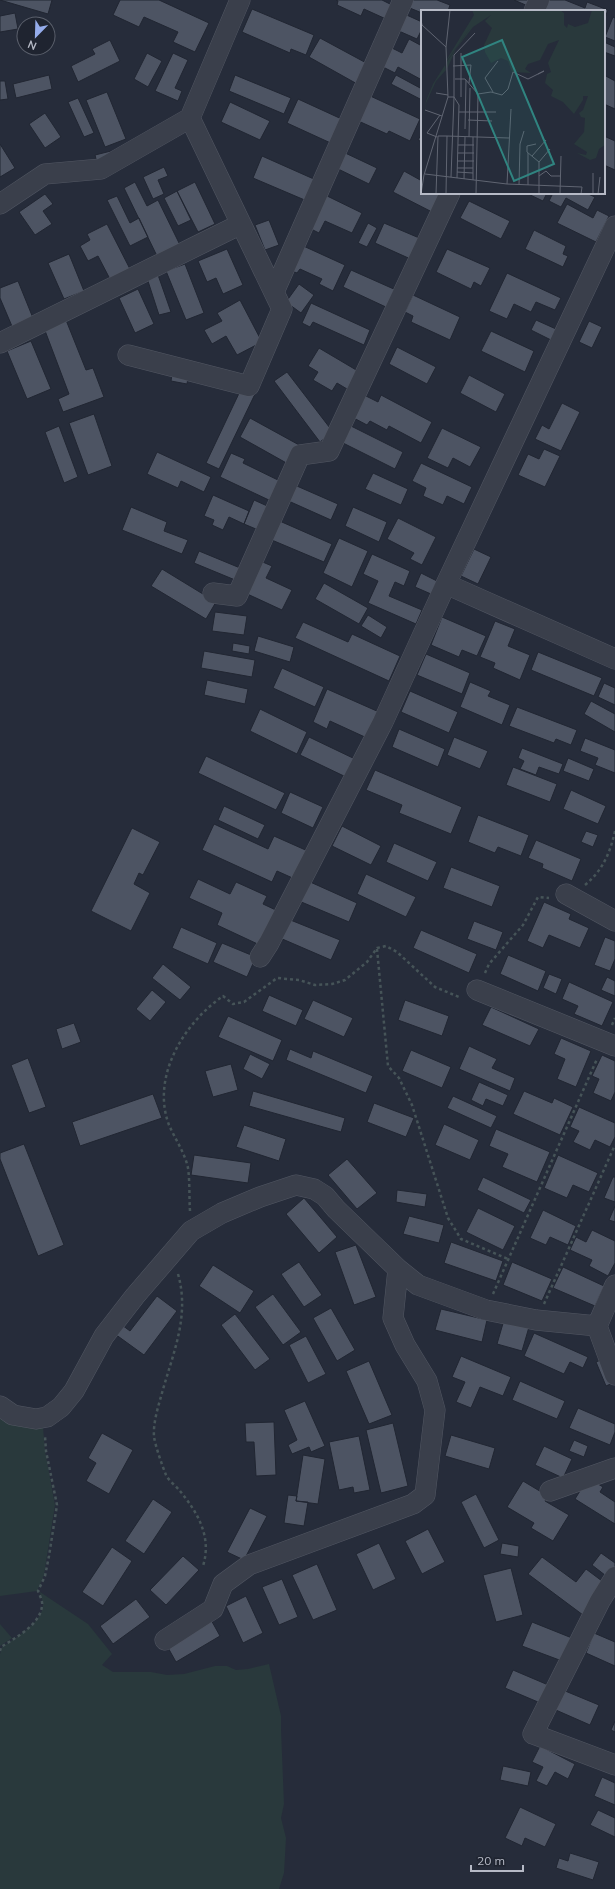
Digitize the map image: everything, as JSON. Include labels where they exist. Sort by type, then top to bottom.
[{"type":"street","points":[[0,204],[46,174],[101,169],[190,118],[240,0]]},
{"type":"street","points":[[274,292],[403,0]]},
{"type":"street","points":[[535,10],[540,0]]},
{"type":"street","points":[[128,355],[249,386],[282,308],[190,118]]},
{"type":"street","points":[[213,593],[237,596],[300,455],[329,451],[450,194]]},
{"type":"street","points":[[0,343],[241,224]]},
{"type":"street","points":[[260,957],[269,943],[341,807],[383,722],[446,584],[615,226]]},
{"type":"street","points":[[446,584],[615,659]]},
{"type":"street","points":[[566,894],[615,921]]},
{"type":"street","points":[[477,990],[610,1044]]},
{"type":"street","points":[[0,1406],[13,1415],[36,1419],[47,1417],[61,1407],[74,1391],[104,1336],[135,1296],[191,1231],[222,1213],[260,1197],[296,1185],[314,1189],[325,1196],[336,1209],[398,1269],[418,1285],[486,1310],[536,1320],[597,1326]]},
{"type":"street","points":[[165,1640],[213,1609],[223,1584],[249,1566],[413,1504],[425,1495],[435,1410],[427,1381],[405,1345],[393,1318],[398,1269]]},
{"type":"street","points":[[615,1285],[597,1326],[615,1375]]},
{"type":"street","points":[[550,1491],[615,1468]]},
{"type":"street","points":[[615,1577],[600,1601],[533,1734],[615,1765]]},
{"type":"path","points":[[191,1231],[188,1167],[169,1124],[163,1094],[167,1069],[176,1049],[195,1022],[212,1004],[223,996],[233,1004],[244,1002],[277,978],[299,980],[315,985],[332,984],[345,980],[367,962],[377,948],[386,946],[396,952],[435,987],[452,995],[469,997],[477,990],[483,980],[488,964],[523,924],[538,897],[552,898],[566,894],[577,890],[594,877],[610,853],[615,831]]},
{"type":"path","points":[[377,948],[388,1066],[399,1078],[412,1105],[448,1218],[460,1239],[508,1259]]},
{"type":"path","points":[[486,1310],[508,1259],[610,1044],[615,1018]]},
{"type":"path","points":[[536,1320],[615,1144]]},
{"type":"path","points":[[172,1253],[180,1282],[183,1305],[177,1345],[158,1404],[154,1438],[167,1476],[188,1502],[203,1527],[206,1546],[203,1566]]},
{"type":"path","points":[[0,1651],[1,1647],[29,1626],[39,1615],[42,1605],[38,1591],[45,1576],[57,1506],[46,1451],[47,1417]]},
{"type":"shaded area","points":[[0,1412],[43,1427],[45,1451],[55,1505],[44,1575],[37,1591],[0,1596]]},
{"type":"shaded area","points":[[40,1592],[88,1624],[112,1654],[102,1665],[113,1672],[151,1672],[167,1675],[184,1674],[215,1666],[227,1666],[236,1670],[269,1664],[281,1716],[284,1804],[281,1818],[286,1838],[284,1873],[279,1889],[0,1889],[0,1654],[2,1647],[20,1635],[38,1618],[42,1611],[43,1605]]},
{"type":"shaded area","points":[[0,1624],[12,1638],[0,1646]]},
{"type":"building","points":[[0,0],[52,0],[48,14]]},
{"type":"building","points":[[120,0],[159,0],[209,23],[195,52],[173,42],[178,32],[144,17],[139,27],[113,15]]},
{"type":"building","points":[[336,0],[382,0],[392,5],[386,19],[364,9],[361,16],[337,5],[338,1]]},
{"type":"building","points":[[407,0],[437,0],[450,5],[448,10],[421,10],[421,13],[405,6]]},
{"type":"building","points":[[514,0],[531,0],[528,6]]},
{"type":"building","points":[[546,0],[565,0],[585,8],[587,2],[608,10],[605,18],[605,10],[541,10]]},
{"type":"building","points":[[252,9],[314,35],[306,55],[291,49],[290,53],[242,32]]},
{"type":"building","points":[[400,12],[421,22],[421,31],[417,39],[392,28]]},
{"type":"building","points":[[15,13],[16,29],[0,32],[0,16]]},
{"type":"building","points":[[613,17],[615,18],[615,41],[605,37]]},
{"type":"building","points":[[320,38],[370,65],[359,85],[309,57]]},
{"type":"building","points":[[409,39],[421,45],[421,79],[398,67],[395,73],[377,64],[386,45],[402,53]]},
{"type":"building","points":[[110,40],[120,61],[78,82],[71,66],[95,54],[92,49]]},
{"type":"building","points":[[605,42],[615,47],[615,56],[605,52]]},
{"type":"building","points":[[147,53],[162,61],[148,87],[134,79]]},
{"type":"building","points":[[173,53],[188,60],[175,88],[182,91],[178,101],[155,91]]},
{"type":"building","points":[[49,75],[52,89],[16,98],[13,84]]},
{"type":"building","points":[[235,75],[291,98],[284,114],[229,91]]},
{"type":"building","points":[[396,75],[421,88],[421,99],[391,84]]},
{"type":"building","points":[[605,76],[615,81],[615,109],[605,104]]},
{"type":"building","points":[[0,81],[5,81],[8,99],[0,100]]},
{"type":"building","points":[[107,92],[126,139],[105,147],[86,100]]},
{"type":"building","points":[[366,94],[420,119],[410,141],[389,131],[387,134],[354,119]]},
{"type":"building","points":[[78,98],[94,133],[84,137],[68,102]]},
{"type":"building","points":[[298,99],[346,121],[335,145],[287,123]]},
{"type":"building","points":[[230,102],[270,121],[260,140],[221,122]]},
{"type":"building","points":[[45,113],[61,137],[45,148],[29,124]]},
{"type":"building","points":[[421,135],[421,142],[418,140]]},
{"type":"building","points":[[605,136],[615,141],[615,170],[605,165]]},
{"type":"building","points":[[0,144],[15,168],[0,177]]},
{"type":"building","points":[[111,151],[113,158],[97,163],[95,155]]},
{"type":"building","points":[[341,151],[377,168],[369,184],[334,167]]},
{"type":"building","points":[[262,156],[316,180],[307,201],[253,178]]},
{"type":"building","points":[[164,167],[168,176],[158,180],[164,194],[153,199],[143,177]]},
{"type":"building","points":[[404,171],[421,180],[421,194],[444,194],[434,213],[393,192]]},
{"type":"building","points":[[135,182],[147,206],[158,200],[180,245],[157,256],[124,188]]},
{"type":"building","points":[[195,182],[215,224],[198,232],[177,191]]},
{"type":"building","points":[[177,191],[191,220],[178,226],[164,198]]},
{"type":"building","points":[[321,193],[362,213],[352,233],[325,221],[319,233],[305,226]]},
{"type":"building","points":[[45,194],[53,204],[43,211],[52,224],[35,235],[19,212]]},
{"type":"building","points":[[528,194],[546,194],[543,201]]},
{"type":"building","points":[[552,194],[588,194],[595,197],[588,210],[566,198],[561,207],[549,201]]},
{"type":"building","points":[[117,196],[130,223],[139,218],[148,237],[130,246],[107,200]]},
{"type":"building","points":[[469,201],[510,221],[501,239],[460,218]]},
{"type":"building","points":[[567,204],[593,218],[597,210],[609,216],[596,242],[557,223]]},
{"type":"building","points":[[269,220],[279,245],[265,250],[255,225]]},
{"type":"building","points":[[368,223],[377,228],[367,247],[358,243]]},
{"type":"building","points":[[384,223],[424,240],[415,261],[375,243]]},
{"type":"building","points":[[107,224],[131,271],[111,281],[98,256],[88,261],[80,246],[90,240],[87,234]]},
{"type":"building","points":[[534,230],[566,246],[563,254],[568,256],[563,267],[525,249]]},
{"type":"building","points":[[299,244],[345,265],[333,291],[319,284],[322,279],[300,269],[297,273],[287,269]]},
{"type":"building","points":[[227,249],[243,285],[223,294],[216,278],[207,282],[198,261]]},
{"type":"building","points":[[447,249],[490,268],[481,286],[474,282],[471,289],[436,272]]},
{"type":"building","points":[[69,254],[84,291],[64,299],[48,263]]},
{"type":"building","points":[[185,264],[204,313],[186,320],[166,271]]},
{"type":"building","points":[[351,270],[396,290],[388,308],[343,287]]},
{"type":"building","points":[[157,272],[171,312],[159,315],[146,275]]},
{"type":"building","points":[[507,273],[561,298],[555,310],[536,302],[531,312],[514,304],[507,319],[489,311]]},
{"type":"building","points":[[18,281],[35,323],[14,331],[0,298],[0,288]]},
{"type":"building","points":[[299,284],[314,295],[301,313],[286,302]]},
{"type":"building","points":[[138,289],[154,324],[135,333],[119,298]]},
{"type":"building","points":[[413,295],[460,317],[450,340],[411,322],[413,316],[405,312]]},
{"type":"building","points":[[240,300],[262,342],[237,355],[226,336],[212,344],[204,330],[222,321],[217,313]]},
{"type":"building","points":[[311,303],[370,330],[364,345],[313,322],[310,327],[302,323]]},
{"type":"building","points":[[66,320],[86,370],[93,368],[104,397],[63,412],[58,399],[69,394],[44,328]]},
{"type":"building","points":[[536,320],[556,329],[551,340],[531,330]]},
{"type":"building","points":[[589,321],[602,327],[592,348],[579,342]]},
{"type":"building","points":[[491,331],[534,351],[525,372],[481,351]]},
{"type":"building","points":[[31,341],[51,389],[27,399],[7,351]]},
{"type":"building","points":[[397,347],[436,367],[427,384],[389,364]]},
{"type":"building","points":[[319,348],[363,374],[352,392],[337,383],[332,391],[313,380],[318,372],[308,366]]},
{"type":"building","points":[[174,362],[190,365],[187,384],[171,381]]},
{"type":"building","points":[[287,372],[333,432],[320,442],[274,381]]},
{"type":"building","points":[[469,375],[505,394],[496,412],[460,393]]},
{"type":"building","points":[[242,387],[255,394],[219,469],[206,463]]},
{"type":"building","points":[[362,394],[378,402],[381,395],[432,422],[421,443],[389,426],[387,430],[370,421],[367,425],[350,416]]},
{"type":"building","points":[[562,403],[580,412],[561,451],[535,439],[542,425],[549,429]]},
{"type":"building","points":[[94,414],[112,466],[88,475],[69,423]]},
{"type":"building","points":[[250,418],[301,446],[290,465],[240,437]]},
{"type":"building","points":[[347,424],[403,452],[395,469],[339,441]]},
{"type":"building","points":[[59,426],[78,477],[64,483],[45,432]]},
{"type":"building","points":[[442,428],[481,447],[470,467],[453,458],[448,468],[427,458]]},
{"type":"building","points":[[544,449],[560,456],[545,487],[518,475],[528,454],[539,459]]},
{"type":"building","points":[[157,452],[211,477],[204,492],[181,481],[178,488],[147,474]]},
{"type":"building","points":[[231,453],[245,459],[243,463],[280,481],[271,501],[220,477]]},
{"type":"building","points":[[421,463],[472,487],[464,504],[447,496],[443,505],[423,496],[426,488],[412,481]]},
{"type":"building","points":[[373,473],[408,489],[401,505],[365,489]]},
{"type":"building","points":[[290,483],[338,504],[331,520],[284,499]]},
{"type":"building","points":[[213,495],[249,511],[244,524],[229,517],[223,530],[212,525],[214,520],[204,516]]},
{"type":"building","points":[[254,500],[274,509],[263,532],[244,524]]},
{"type":"building","points":[[131,507],[167,522],[164,531],[188,540],[182,554],[122,530]]},
{"type":"building","points":[[353,507],[387,522],[379,542],[345,526]]},
{"type":"building","points":[[398,518],[436,537],[422,565],[410,559],[414,553],[387,539]]},
{"type":"building","points":[[275,519],[332,544],[324,562],[267,538]]},
{"type":"building","points":[[339,538],[368,551],[352,587],[323,573]]},
{"type":"building","points":[[474,549],[491,557],[478,584],[461,576]]},
{"type":"building","points":[[199,551],[245,570],[240,582],[194,563]]},
{"type":"building","points":[[372,554],[410,571],[404,586],[395,582],[389,596],[422,610],[416,624],[368,603],[378,581],[363,574]]},
{"type":"building","points":[[258,560],[272,566],[266,578],[292,590],[282,610],[243,592]]},
{"type":"building","points":[[162,569],[216,602],[206,619],[151,586]]},
{"type":"building","points":[[421,573],[437,581],[431,594],[415,587]]},
{"type":"building","points":[[324,583],[368,608],[359,624],[315,599]]},
{"type":"building","points":[[215,612],[247,616],[244,635],[212,631]]},
{"type":"building","points":[[368,615],[387,627],[381,638],[361,626]]},
{"type":"building","points":[[442,617],[486,636],[477,656],[462,650],[459,657],[431,645]]},
{"type":"building","points":[[495,621],[515,629],[508,646],[530,655],[520,680],[493,668],[495,663],[480,657]]},
{"type":"building","points":[[303,622],[348,642],[352,634],[400,656],[389,681],[295,638]]},
{"type":"building","points":[[258,636],[294,647],[290,662],[254,651]]},
{"type":"building","points":[[233,643],[250,646],[249,654],[232,651]]},
{"type":"building","points":[[204,651],[255,660],[252,677],[201,668]]},
{"type":"building","points":[[538,652],[602,678],[594,696],[531,670]]},
{"type":"building","points":[[426,654],[470,673],[462,694],[417,675]]},
{"type":"building","points":[[282,668],[324,687],[315,707],[273,688]]},
{"type":"building","points":[[207,680],[248,689],[245,704],[204,695]]},
{"type":"building","points":[[470,682],[491,691],[488,696],[510,705],[502,725],[460,707]]},
{"type":"building","points":[[604,683],[615,688],[615,705],[598,697]]},
{"type":"building","points":[[327,689],[379,712],[367,738],[330,721],[327,729],[313,722]]},
{"type":"building","points":[[410,691],[458,712],[449,733],[401,712]]},
{"type":"building","points":[[591,701],[615,714],[615,732],[584,714]]},
{"type":"building","points":[[517,707],[577,730],[571,745],[556,739],[554,743],[509,726]]},
{"type":"building","points":[[260,709],[307,732],[297,754],[250,731]]},
{"type":"building","points":[[399,729],[445,749],[438,767],[392,747]]},
{"type":"building","points":[[309,737],[355,759],[346,777],[300,755]]},
{"type":"building","points":[[454,737],[488,751],[480,769],[447,755]]},
{"type":"building","points":[[585,738],[615,750],[615,773],[595,765],[598,758],[580,751]]},
{"type":"building","points":[[522,748],[563,764],[559,774],[539,767],[536,775],[520,769],[524,761],[518,758]]},
{"type":"building","points":[[206,756],[285,793],[276,810],[198,773]]},
{"type":"building","points":[[568,758],[594,769],[589,781],[563,771]]},
{"type":"building","points":[[513,767],[557,784],[550,802],[506,785]]},
{"type":"building","points":[[375,770],[462,807],[451,834],[399,813],[402,805],[366,790]]},
{"type":"building","points":[[571,790],[606,806],[598,824],[563,809]]},
{"type":"building","points":[[290,792],[323,807],[313,828],[281,813]]},
{"type":"building","points":[[224,806],[265,825],[258,839],[218,820]]},
{"type":"building","points":[[478,815],[529,835],[521,856],[498,847],[495,853],[468,842]]},
{"type":"building","points":[[214,824],[268,849],[274,836],[310,852],[297,880],[277,871],[272,882],[202,850]]},
{"type":"building","points":[[342,826],[381,846],[371,865],[332,846]]},
{"type":"building","points":[[132,828],[160,842],[143,875],[139,873],[134,884],[150,893],[131,931],[91,911]]},
{"type":"building","points":[[586,831],[598,835],[593,847],[581,842]]},
{"type":"building","points":[[536,840],[581,859],[572,881],[542,868],[543,864],[528,858]]},
{"type":"building","points":[[394,843],[437,862],[428,881],[386,862]]},
{"type":"building","points":[[451,867],[500,886],[492,907],[443,888]]},
{"type":"building","points":[[366,874],[416,897],[406,917],[357,894]]},
{"type":"building","points":[[198,879],[230,894],[236,882],[267,896],[263,904],[280,912],[264,947],[217,925],[222,913],[189,898]]},
{"type":"building","points":[[308,881],[357,903],[349,922],[299,901]]},
{"type":"building","points":[[544,902],[571,914],[569,919],[589,928],[580,948],[549,935],[543,948],[527,941]]},
{"type":"building","points":[[288,919],[340,940],[331,960],[280,938]]},
{"type":"building","points":[[474,921],[503,932],[496,950],[467,939]]},
{"type":"building","points":[[181,927],[217,943],[208,964],[172,948]]},
{"type":"building","points":[[421,930],[477,954],[469,973],[413,948]]},
{"type":"building","points":[[605,937],[615,941],[615,959],[610,971],[594,965]]},
{"type":"building","points":[[222,943],[256,957],[247,977],[213,962]]},
{"type":"building","points":[[508,955],[546,971],[538,991],[500,974]]},
{"type":"building","points":[[163,964],[191,987],[180,1000],[152,978]]},
{"type":"building","points":[[549,974],[562,979],[556,994],[543,988]]},
{"type":"building","points":[[607,977],[615,981],[615,996],[601,990]]},
{"type":"building","points":[[569,982],[613,1002],[602,1026],[574,1014],[578,1006],[562,999]]},
{"type":"building","points":[[152,990],[166,1002],[150,1021],[136,1009]]},
{"type":"building","points":[[269,995],[303,1010],[296,1026],[262,1011]]},
{"type":"building","points":[[313,1000],[353,1018],[344,1037],[304,1019]]},
{"type":"building","points":[[405,1000],[449,1016],[442,1036],[398,1020]]},
{"type":"building","points":[[491,1007],[539,1029],[530,1046],[482,1025]]},
{"type":"building","points":[[228,1016],[282,1040],[273,1061],[218,1037]]},
{"type":"building","points":[[74,1023],[81,1042],[62,1049],[56,1029]]},
{"type":"building","points":[[561,1038],[591,1051],[576,1087],[557,1079],[565,1059],[554,1054]]},
{"type":"building","points":[[469,1046],[497,1059],[492,1068],[515,1078],[510,1091],[459,1069]]},
{"type":"building","points":[[290,1049],[311,1058],[313,1051],[373,1076],[366,1093],[286,1060]]},
{"type":"building","points":[[411,1050],[451,1067],[442,1088],[402,1071]]},
{"type":"building","points":[[250,1054],[270,1064],[262,1079],[243,1069]]},
{"type":"building","points":[[602,1055],[615,1061],[615,1092],[611,1101],[593,1093],[599,1079],[592,1076]]},
{"type":"building","points":[[28,1058],[46,1107],[29,1113],[11,1065]]},
{"type":"building","points":[[231,1064],[238,1090],[213,1097],[205,1071]]},
{"type":"building","points":[[479,1082],[508,1095],[503,1106],[486,1099],[483,1106],[471,1100]]},
{"type":"building","points":[[253,1091],[345,1118],[341,1132],[249,1106]]},
{"type":"building","points":[[524,1091],[552,1103],[554,1098],[573,1107],[560,1135],[513,1114]]},
{"type":"building","points":[[153,1094],[162,1118],[80,1146],[72,1122]]},
{"type":"building","points":[[453,1096],[497,1116],[491,1128],[447,1108]]},
{"type":"building","points":[[374,1103],[414,1118],[406,1137],[367,1122]]},
{"type":"building","points":[[579,1107],[615,1123],[615,1137],[610,1147],[595,1140],[590,1150],[573,1142],[579,1131],[570,1127]]},
{"type":"building","points":[[444,1124],[479,1140],[470,1160],[435,1145]]},
{"type":"building","points":[[244,1125],[286,1139],[279,1161],[236,1147]]},
{"type":"building","points":[[496,1129],[550,1152],[537,1182],[502,1167],[508,1154],[489,1146]]},
{"type":"building","points":[[24,1144],[64,1245],[38,1256],[0,1159],[0,1153]]},
{"type":"building","points":[[194,1155],[251,1163],[248,1183],[191,1175]]},
{"type":"building","points":[[558,1155],[598,1173],[589,1192],[573,1185],[567,1198],[544,1188]]},
{"type":"building","points":[[347,1159],[377,1193],[357,1209],[328,1175]]},
{"type":"building","points":[[483,1177],[531,1200],[524,1213],[477,1190]]},
{"type":"building","points":[[613,1177],[615,1177],[615,1202],[604,1198]]},
{"type":"building","points":[[397,1190],[427,1194],[425,1207],[396,1202]]},
{"type":"building","points":[[304,1198],[337,1237],[319,1253],[286,1214]]},
{"type":"building","points":[[615,1206],[615,1222],[609,1220]]},
{"type":"building","points":[[478,1208],[515,1226],[503,1250],[466,1232]]},
{"type":"building","points":[[543,1210],[576,1226],[568,1245],[550,1237],[546,1245],[530,1238]]},
{"type":"building","points":[[409,1216],[444,1225],[439,1243],[403,1234]]},
{"type":"building","points":[[592,1230],[615,1241],[615,1263],[608,1276],[589,1266],[592,1260],[570,1250],[576,1237],[586,1242]]},
{"type":"building","points":[[451,1242],[503,1261],[496,1281],[444,1263]]},
{"type":"building","points":[[356,1245],[376,1297],[354,1305],[335,1252]]},
{"type":"building","points":[[299,1262],[322,1295],[304,1307],[281,1274]]},
{"type":"building","points":[[512,1262],[552,1279],[542,1301],[503,1285]]},
{"type":"building","points":[[213,1265],[254,1291],[240,1313],[199,1286]]},
{"type":"building","points":[[563,1267],[604,1286],[595,1306],[553,1288]]},
{"type":"building","points":[[273,1294],[301,1332],[283,1345],[255,1307]]},
{"type":"building","points":[[157,1296],[177,1311],[144,1355],[115,1334],[122,1325],[130,1331]]},
{"type":"building","points":[[331,1308],[355,1350],[337,1361],[313,1318]]},
{"type":"building","points":[[441,1309],[487,1320],[482,1342],[435,1330]]},
{"type":"building","points":[[235,1314],[270,1359],[255,1370],[221,1325]]},
{"type":"building","points":[[504,1320],[529,1327],[522,1351],[497,1344]]},
{"type":"building","points":[[534,1333],[588,1357],[583,1368],[570,1362],[564,1374],[524,1356]]},
{"type":"building","points":[[306,1336],[326,1374],[308,1383],[289,1345]]},
{"type":"building","points":[[461,1356],[511,1377],[503,1396],[480,1387],[471,1408],[456,1402],[465,1382],[452,1377]]},
{"type":"building","points":[[605,1358],[615,1382],[606,1386],[596,1362]]},
{"type":"building","points":[[369,1361],[392,1415],[369,1424],[346,1371]]},
{"type":"building","points":[[520,1381],[565,1401],[557,1419],[512,1400]]},
{"type":"building","points":[[305,1401],[325,1446],[311,1452],[309,1447],[292,1454],[288,1445],[297,1440],[284,1410]]},
{"type":"building","points":[[578,1408],[615,1424],[615,1432],[610,1445],[569,1428]]},
{"type":"building","points":[[274,1422],[276,1475],[256,1476],[254,1442],[246,1442],[245,1423]]},
{"type":"building","points":[[393,1423],[408,1486],[381,1493],[366,1430]]},
{"type":"building","points":[[102,1433],[133,1450],[109,1494],[86,1481],[96,1463],[88,1458]]},
{"type":"building","points":[[451,1435],[495,1448],[489,1469],[445,1456]]},
{"type":"building","points":[[359,1436],[370,1490],[354,1493],[353,1487],[339,1490],[329,1442]]},
{"type":"building","points":[[574,1440],[588,1446],[584,1457],[569,1451]]},
{"type":"building","points":[[544,1446],[572,1459],[563,1478],[535,1465]]},
{"type":"building","points":[[303,1455],[325,1459],[318,1504],[296,1501]]},
{"type":"building","points":[[588,1478],[603,1487],[600,1492],[615,1502],[615,1524],[575,1499]]},
{"type":"building","points":[[523,1481],[548,1496],[545,1501],[569,1515],[553,1541],[531,1528],[534,1523],[507,1507]]},
{"type":"building","points":[[476,1494],[499,1540],[484,1548],[461,1502]]},
{"type":"building","points":[[288,1495],[297,1496],[296,1501],[308,1502],[304,1526],[284,1523]]},
{"type":"building","points":[[153,1499],[172,1512],[144,1554],[125,1541]]},
{"type":"building","points":[[250,1508],[267,1516],[244,1560],[227,1552]]},
{"type":"building","points":[[428,1529],[445,1562],[422,1574],[405,1541]]},
{"type":"building","points":[[379,1543],[396,1579],[373,1590],[356,1554]]},
{"type":"building","points":[[502,1543],[519,1546],[518,1557],[500,1554]]},
{"type":"building","points":[[112,1547],[132,1561],[103,1606],[82,1592]]},
{"type":"building","points":[[601,1553],[615,1563],[615,1572],[610,1579],[592,1565]]},
{"type":"building","points":[[183,1556],[199,1570],[166,1605],[150,1590]]},
{"type":"building","points":[[542,1557],[576,1582],[586,1569],[606,1584],[583,1615],[528,1574]]},
{"type":"building","points":[[317,1564],[337,1610],[313,1620],[292,1575]]},
{"type":"building","points":[[511,1568],[523,1615],[496,1622],[483,1575]]},
{"type":"building","points":[[282,1579],[298,1617],[279,1625],[262,1587]]},
{"type":"building","points":[[246,1596],[263,1633],[243,1643],[226,1606]]},
{"type":"building","points":[[136,1599],[150,1617],[113,1644],[100,1626]]},
{"type":"building","points":[[210,1618],[220,1636],[176,1662],[166,1644]]},
{"type":"building","points":[[532,1622],[572,1638],[562,1661],[522,1646]]},
{"type":"building","points":[[594,1633],[615,1642],[615,1666],[586,1653]]},
{"type":"building","points":[[513,1670],[553,1687],[545,1705],[505,1688]]},
{"type":"building","points":[[558,1688],[599,1705],[590,1725],[549,1707]]},
{"type":"building","points":[[615,1721],[615,1732],[611,1730]]},
{"type":"building","points":[[540,1746],[575,1764],[568,1779],[555,1772],[547,1786],[536,1781],[543,1767],[532,1762]]},
{"type":"building","points":[[503,1766],[531,1772],[528,1786],[500,1780]]},
{"type":"building","points":[[602,1777],[615,1783],[615,1805],[594,1796]]},
{"type":"building","points":[[520,1807],[556,1824],[545,1847],[525,1838],[522,1846],[505,1838]]},
{"type":"building","points":[[598,1810],[615,1818],[615,1837],[590,1825]]},
{"type":"building","points":[[570,1853],[599,1862],[593,1880],[556,1868],[559,1858],[568,1861]]}]
